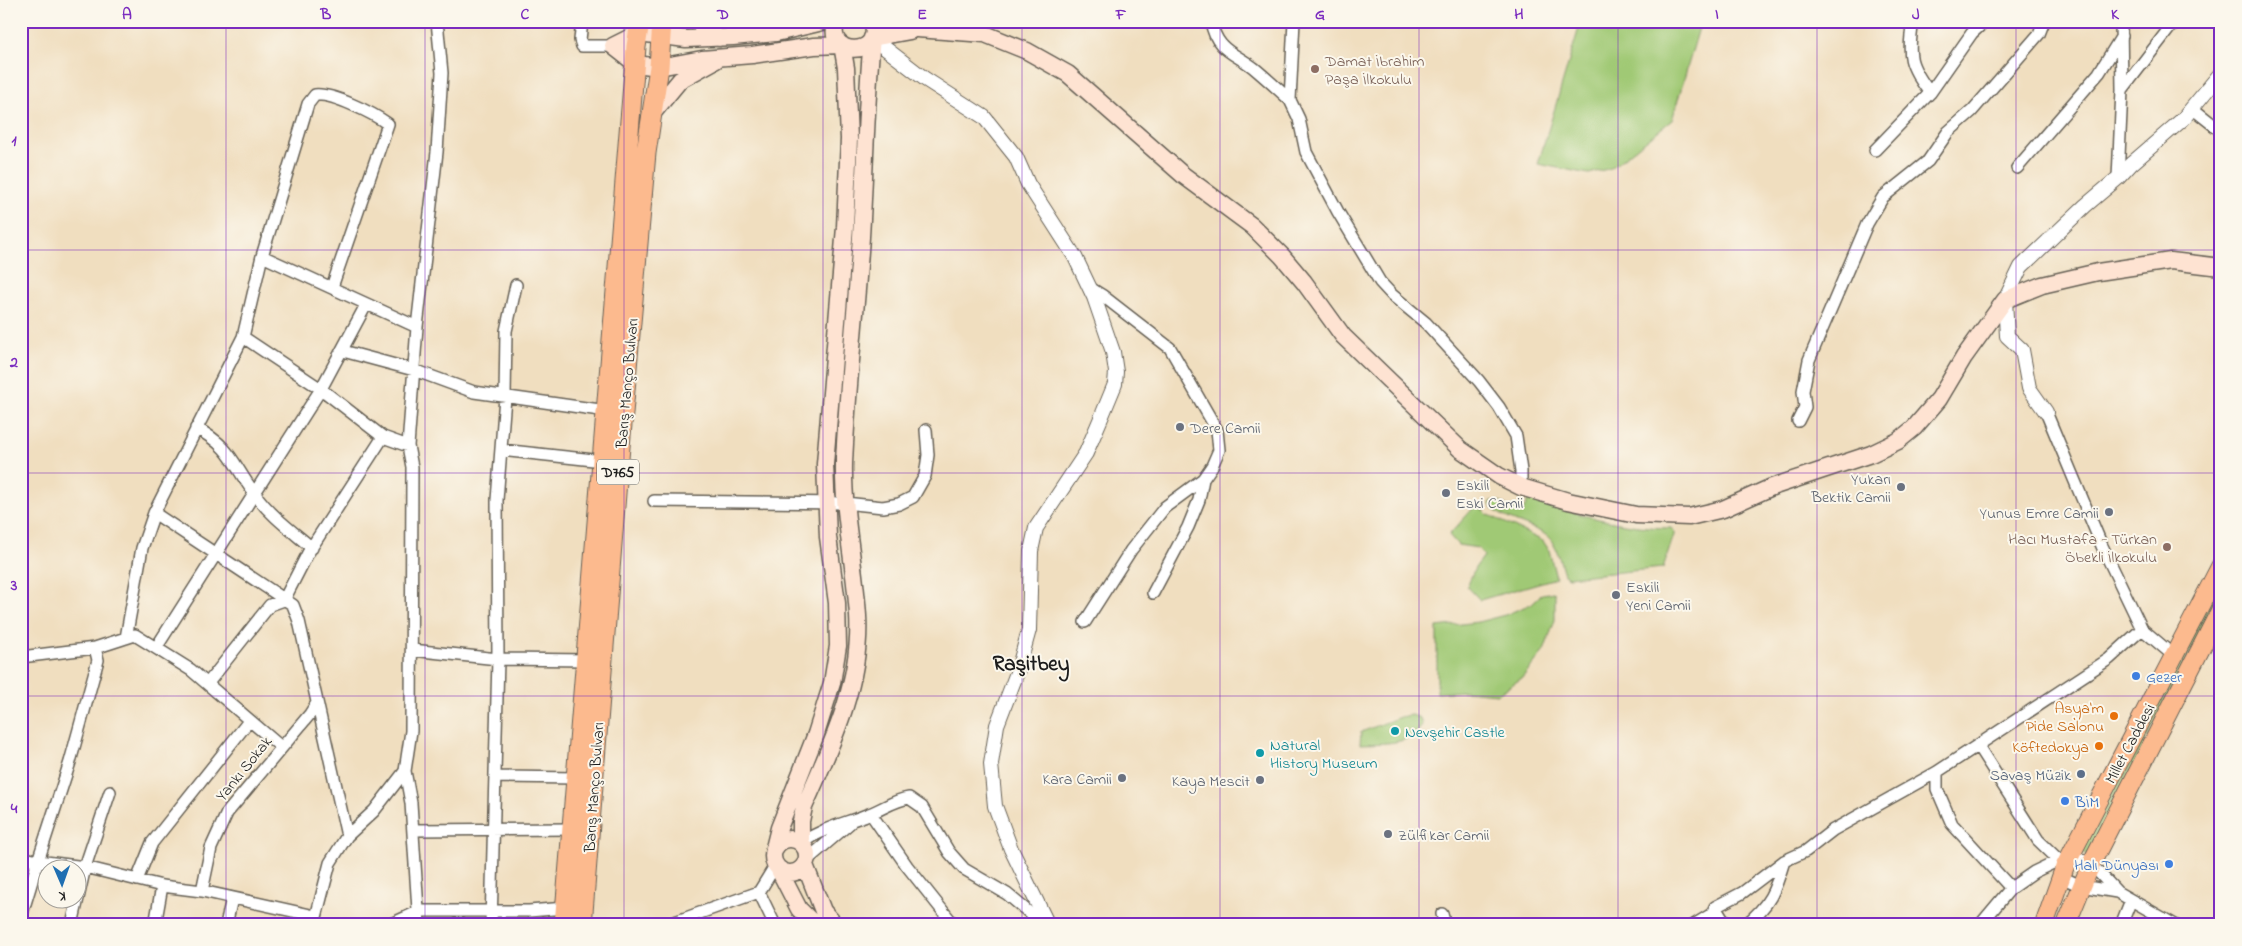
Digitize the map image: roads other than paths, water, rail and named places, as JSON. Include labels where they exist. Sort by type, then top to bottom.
[{"type":"highway","name":"Barış Manço Bulvarı","points":[[565,916],[640,27]]},
{"type":"highway","name":"Barış Manço Bulvarı","points":[[582,925],[617,481],[646,153],[659,67],[662,28]]},
{"type":"main road","points":[[696,21],[719,38]]},
{"type":"main road","points":[[827,21],[776,33],[719,38],[686,39],[662,28],[640,27],[613,46],[636,64],[659,67],[814,46],[842,45],[859,49],[869,43],[872,38],[917,29]]},
{"type":"main road","points":[[815,925],[799,909],[772,860],[779,828],[816,734],[832,684],[838,646],[837,603],[826,504],[825,464],[845,227],[849,139],[847,78],[842,45],[835,36],[837,21]]},
{"type":"main road","points":[[836,925],[823,911],[806,862],[807,854],[801,843],[801,821],[804,807],[850,690],[857,650],[857,609],[845,503],[845,441],[863,203],[874,28],[872,21]]},
{"type":"main road","points":[[883,21],[917,29],[985,34],[1027,51],[1068,74],[1183,175],[1252,226],[1282,256],[1304,282],[1343,336],[1460,449],[1499,476],[1521,487],[1568,501],[1636,515],[1689,517],[1723,509],[1772,488],[1871,454],[1898,441],[1914,428],[1939,399],[1964,357],[2005,300],[2042,286],[2125,268],[2171,261],[2221,267]]},
{"type":"main road","points":[[652,114],[680,80],[720,58]]},
{"type":"main road","name":"Millet Caddesi","points":[[2044,925],[2064,865],[2221,565]]},
{"type":"main road","name":"Millet Caddesi","points":[[2066,925],[2091,864],[2221,609]]},
{"type":"main road","points":[[774,848],[784,840],[796,840],[801,843]]},
{"type":"main road","points":[[777,868],[786,873],[793,873],[800,870],[806,862]]},
{"type":"street","points":[[419,925],[420,911],[406,771],[411,731],[412,650],[412,467],[408,446],[417,328],[437,152],[442,73],[437,21]]},
{"type":"street","points":[[582,21],[580,40],[582,46],[613,46]]},
{"type":"street","points":[[1211,21],[1212,30],[1226,52],[1252,67],[1290,100],[1299,119],[1306,152],[1376,277],[1392,295],[1426,324],[1480,381],[1499,407],[1516,436],[1521,471],[1521,487]]},
{"type":"street","points":[[1290,100],[1294,21]]},
{"type":"street","points":[[1913,21],[1910,40],[1914,72],[1930,93]]},
{"type":"street","points":[[1876,150],[1930,93],[1973,27],[1985,21]]},
{"type":"street","points":[[1798,421],[1806,408],[1803,391],[1809,360],[1867,224],[1883,197],[1928,161],[1948,132],[1972,111],[2039,34],[2044,21]]},
{"type":"street","points":[[2118,178],[2122,90],[2121,21]]},
{"type":"street","points":[[2122,90],[2175,21]]},
{"type":"street","points":[[2017,168],[2099,73],[2122,36]]},
{"type":"street","points":[[872,38],[925,79],[984,117],[1016,157],[1028,184],[1075,257],[1090,288],[1113,352],[1116,372],[1115,384],[1086,453],[1036,528],[1031,550],[1029,630],[1018,670],[997,725],[990,764],[995,806],[1046,925]]},
{"type":"street","points":[[2174,656],[2142,628],[2102,546],[2046,412],[2029,388],[2022,350],[2007,336],[2005,300],[2021,267],[2085,206],[2183,119],[2221,73]]},
{"type":"street","points":[[126,638],[142,548],[154,513],[243,338],[262,256],[310,98],[321,94],[338,99],[388,124],[332,287]]},
{"type":"street","points":[[2192,108],[2221,131]]},
{"type":"street","points":[[262,256],[417,328]]},
{"type":"street","points":[[492,925],[498,659],[497,500],[505,397],[506,331],[516,284]]},
{"type":"street","points":[[1085,622],[1131,550],[1165,507],[1202,479],[1212,466],[1220,450],[1217,430],[1208,411],[1170,348],[1090,288]]},
{"type":"street","points":[[156,648],[322,388],[366,305]]},
{"type":"street","points":[[243,338],[322,388],[383,437],[408,446]]},
{"type":"street","points":[[343,351],[414,370],[474,392],[607,412]]},
{"type":"street","points":[[196,428],[214,438],[225,448],[254,494],[312,548]]},
{"type":"street","points":[[654,501],[845,503],[884,508],[899,504],[912,497],[925,476],[928,455],[926,430]]},
{"type":"street","points":[[208,684],[270,605],[284,600],[312,548],[377,443],[383,437]]},
{"type":"street","points":[[500,450],[603,461]]},
{"type":"street","points":[[1153,593],[1188,528],[1199,500],[1202,479]]},
{"type":"street","points":[[154,513],[292,605],[299,621],[347,836]]},
{"type":"street","points":[[1694,925],[1712,914],[1715,907],[1742,893],[1784,861],[1806,850],[1833,830],[1937,772],[1978,746],[2109,659],[2142,628]]},
{"type":"street","points":[[21,656],[95,648],[135,635],[192,670],[281,747]]},
{"type":"street","points":[[39,858],[70,762],[98,660],[95,648]]},
{"type":"street","points":[[412,650],[498,659],[587,660]]},
{"type":"street","name":"Yankı Sokak","points":[[202,891],[211,848],[227,813],[310,714],[317,703]]},
{"type":"street","points":[[137,880],[152,843],[250,721]]},
{"type":"street","points":[[1978,746],[2038,840],[2064,865],[2081,886],[2117,892]]},
{"type":"street","points":[[88,868],[162,886],[202,891],[314,920],[330,863],[347,836],[374,811],[406,771]]},
{"type":"street","points":[[1937,772],[1936,789],[1952,824],[2011,888]]},
{"type":"street","points":[[495,777],[577,778]]},
{"type":"street","points":[[88,858],[110,792]]},
{"type":"street","points":[[801,843],[818,831],[871,814],[898,800],[909,798],[922,807],[950,852],[964,869],[1006,894],[1046,925]]},
{"type":"street","points":[[871,814],[908,866],[954,925]]},
{"type":"street","points":[[806,862],[855,819]]},
{"type":"street","points":[[413,830],[573,828]]},
{"type":"street","points":[[21,857],[38,861],[21,917]]},
{"type":"street","points":[[1744,925],[1762,911],[1776,887],[1784,861]]},
{"type":"street","points":[[1980,925],[2011,888],[2034,872],[2064,865],[2091,864],[2117,892],[2159,921],[2175,925]]},
{"type":"street","points":[[666,925],[759,892],[777,868]]},
{"type":"street","points":[[155,925],[162,886]]},
{"type":"street","points":[[759,892],[775,925]]},
{"type":"street","points":[[226,925],[232,898]]},
{"type":"street","points":[[2121,925],[2131,900]]},
{"type":"street","points":[[1715,907],[1726,925]]},
{"type":"street","points":[[72,925],[76,908]]},
{"type":"street","points":[[389,925],[420,911],[529,911],[565,916]]},
{"type":"place","name":"Damat İbrahim Paşa İlkokulu","points":[[1315,69]]},
{"type":"place","name":"Dere Camii","points":[[1180,427]]},
{"type":"place","name":"Yukarı Bektik Camii","points":[[1901,487]]},
{"type":"place","name":"Eskili Eski Camii","points":[[1446,493]]},
{"type":"place","name":"Yunus Emre Camii","points":[[2109,512]]},
{"type":"place","name":"Hacı Mustafa - Türkan Öbekli İlkokulu","points":[[2167,547]]},
{"type":"place","name":"Eskili Yeni Camii","points":[[1616,595]]},
{"type":"place","name":"Gezer","points":[[2136,676]]},
{"type":"place","name":"Asya'm Pide Salonu","points":[[2114,716]]},
{"type":"place","name":"Nevşehir Castle","points":[[1395,731]]},
{"type":"place","name":"Köftedokya","points":[[2099,746]]},
{"type":"place","name":"Natural History Museum","points":[[1260,753]]},
{"type":"place","name":"Savaş Müzik","points":[[2081,774]]},
{"type":"place","name":"Kara Camii","points":[[1122,778]]},
{"type":"place","name":"Kaya Mescit","points":[[1260,780]]},
{"type":"place","name":"BİM","points":[[2065,801]]},
{"type":"place","name":"Zülfikar Camii","points":[[1388,834]]},
{"type":"place","name":"Halı Dünyası","points":[[2169,864]]},
{"type":"district","name":"Raşitbey","points":[[1031,663]]}]
